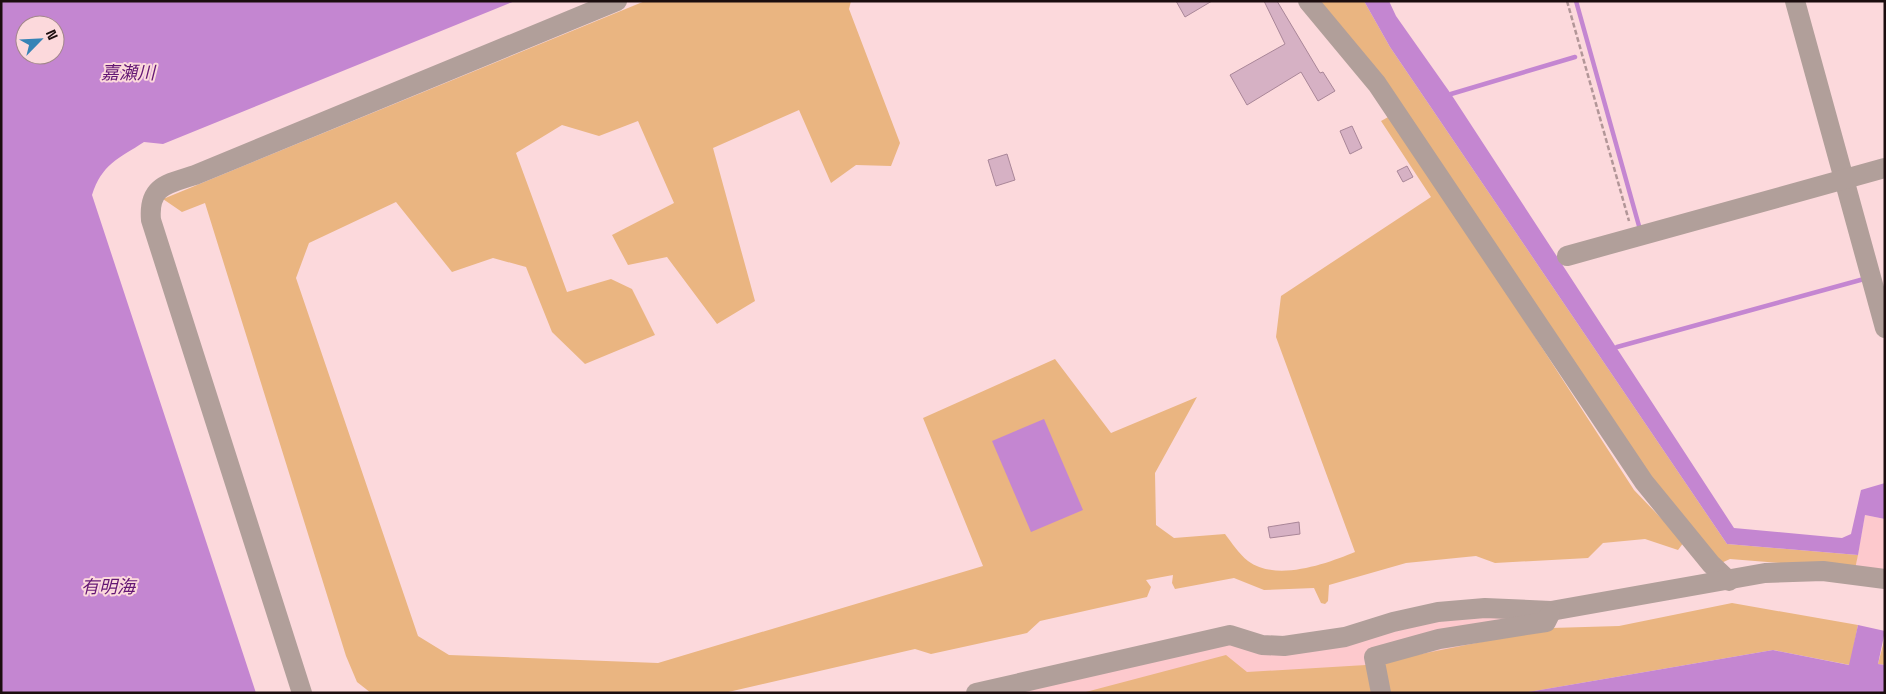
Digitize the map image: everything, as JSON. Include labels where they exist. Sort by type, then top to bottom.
[{"type":"street","points":[[302,693],[151,220],[150,205],[154,194],[167,184],[195,175],[617,1]]},
{"type":"street","points":[[1308,1],[1377,84],[1644,482],[1712,564],[1729,580]]},
{"type":"street","points":[[1795,1],[1885,328]]},
{"type":"street","points":[[1567,256],[1885,168]]},
{"type":"street","points":[[976,693],[1230,635],[1262,645],[1284,646],[1345,637],[1393,622],[1438,612],[1485,608],[1551,612],[1764,573],[1823,571],[1885,579]]},
{"type":"street","points":[[1381,693],[1374,657],[1439,639],[1546,622],[1551,612]]},
{"type":"path","points":[[1567,1],[1634,238]]},
{"type":"shaded area","points":[[645,1],[851,1],[849,9],[900,143],[891,166],[856,165],[831,183],[799,110],[713,148],[755,301],[717,324],[667,257],[628,265],[612,235],[674,203],[638,121],[599,136],[562,125],[516,153],[567,292],[611,279],[632,289],[655,335],[585,364],[552,332],[526,267],[493,258],[452,272],[396,202],[309,243],[296,278],[418,636],[449,655],[658,663],[983,566],[923,418],[1055,359],[1111,433],[1197,397],[1155,473],[1156,525],[1174,538],[1225,534],[1248,561],[1259,567],[1272,570],[1287,571],[1316,566],[1355,552],[1276,337],[1281,296],[1431,197],[1381,121],[1390,116],[1459,219],[1634,490],[1684,542],[1678,550],[1645,539],[1603,543],[1588,558],[1495,563],[1476,556],[1406,563],[1329,585],[1328,601],[1325,604],[1321,603],[1314,588],[1264,590],[1234,578],[1175,589],[1172,583],[1173,575],[1146,580],[1151,587],[1147,597],[1040,621],[1027,633],[931,654],[915,649],[724,693],[371,693],[357,682],[346,656],[205,203],[182,212],[163,199]]},
{"type":"shaded area","points":[[1317,1],[1364,1],[1390,47],[1727,544],[1858,555],[1855,569],[1730,559],[1719,564],[1646,476]]},
{"type":"shaded area","points":[[1865,515],[1885,519],[1885,572],[1855,569]]},
{"type":"shaded area","points":[[1732,603],[1858,625],[1850,665],[1773,650],[1523,693],[1082,693],[1226,655],[1247,672],[1366,665],[1551,628],[1619,626]]},
{"type":"shaded area","points":[[1487,614],[1551,628],[1565,693],[1004,693],[1231,641],[1395,628]]},
{"type":"shaded area","points":[[1885,637],[1885,665],[1878,664]]},
{"type":"water","name":"有明海","points":[[1,1],[515,1],[163,144],[144,142],[106,169],[92,195],[256,693],[1,693]]},
{"type":"water","points":[[1364,1],[1389,1],[1396,16],[1451,94],[1734,528],[1842,538],[1851,534],[1861,490],[1885,483],[1885,519],[1865,515],[1858,555],[1727,544],[1390,47]]},
{"type":"water","points":[[1044,419],[1083,510],[1031,532],[992,441]]},
{"type":"water","points":[[1858,625],[1885,631],[1878,664],[1885,665],[1885,693],[1523,693],[1773,650],[1849,665]]},
{"type":"building","points":[[1176,1],[1212,1],[1185,17]]},
{"type":"building","points":[[1264,1],[1277,1],[1320,73],[1323,72],[1335,91],[1318,101],[1301,72],[1247,105],[1230,75],[1285,44]]},
{"type":"building","points":[[1352,126],[1362,148],[1350,154],[1340,131]]},
{"type":"building","points":[[1007,154],[1015,180],[996,186],[988,160]]},
{"type":"building","points":[[1407,166],[1413,177],[1403,182],[1397,171]]},
{"type":"building","points":[[1299,522],[1300,534],[1270,538],[1268,527]]},
{"type":"waterway","points":[[1576,1],[1639,226]]},
{"type":"waterway","points":[[1451,94],[1575,57]]},
{"type":"waterway","points":[[1617,347],[1864,279]]},
{"type":"water label","name":"嘉瀬川","points":[[128,72]]}]
